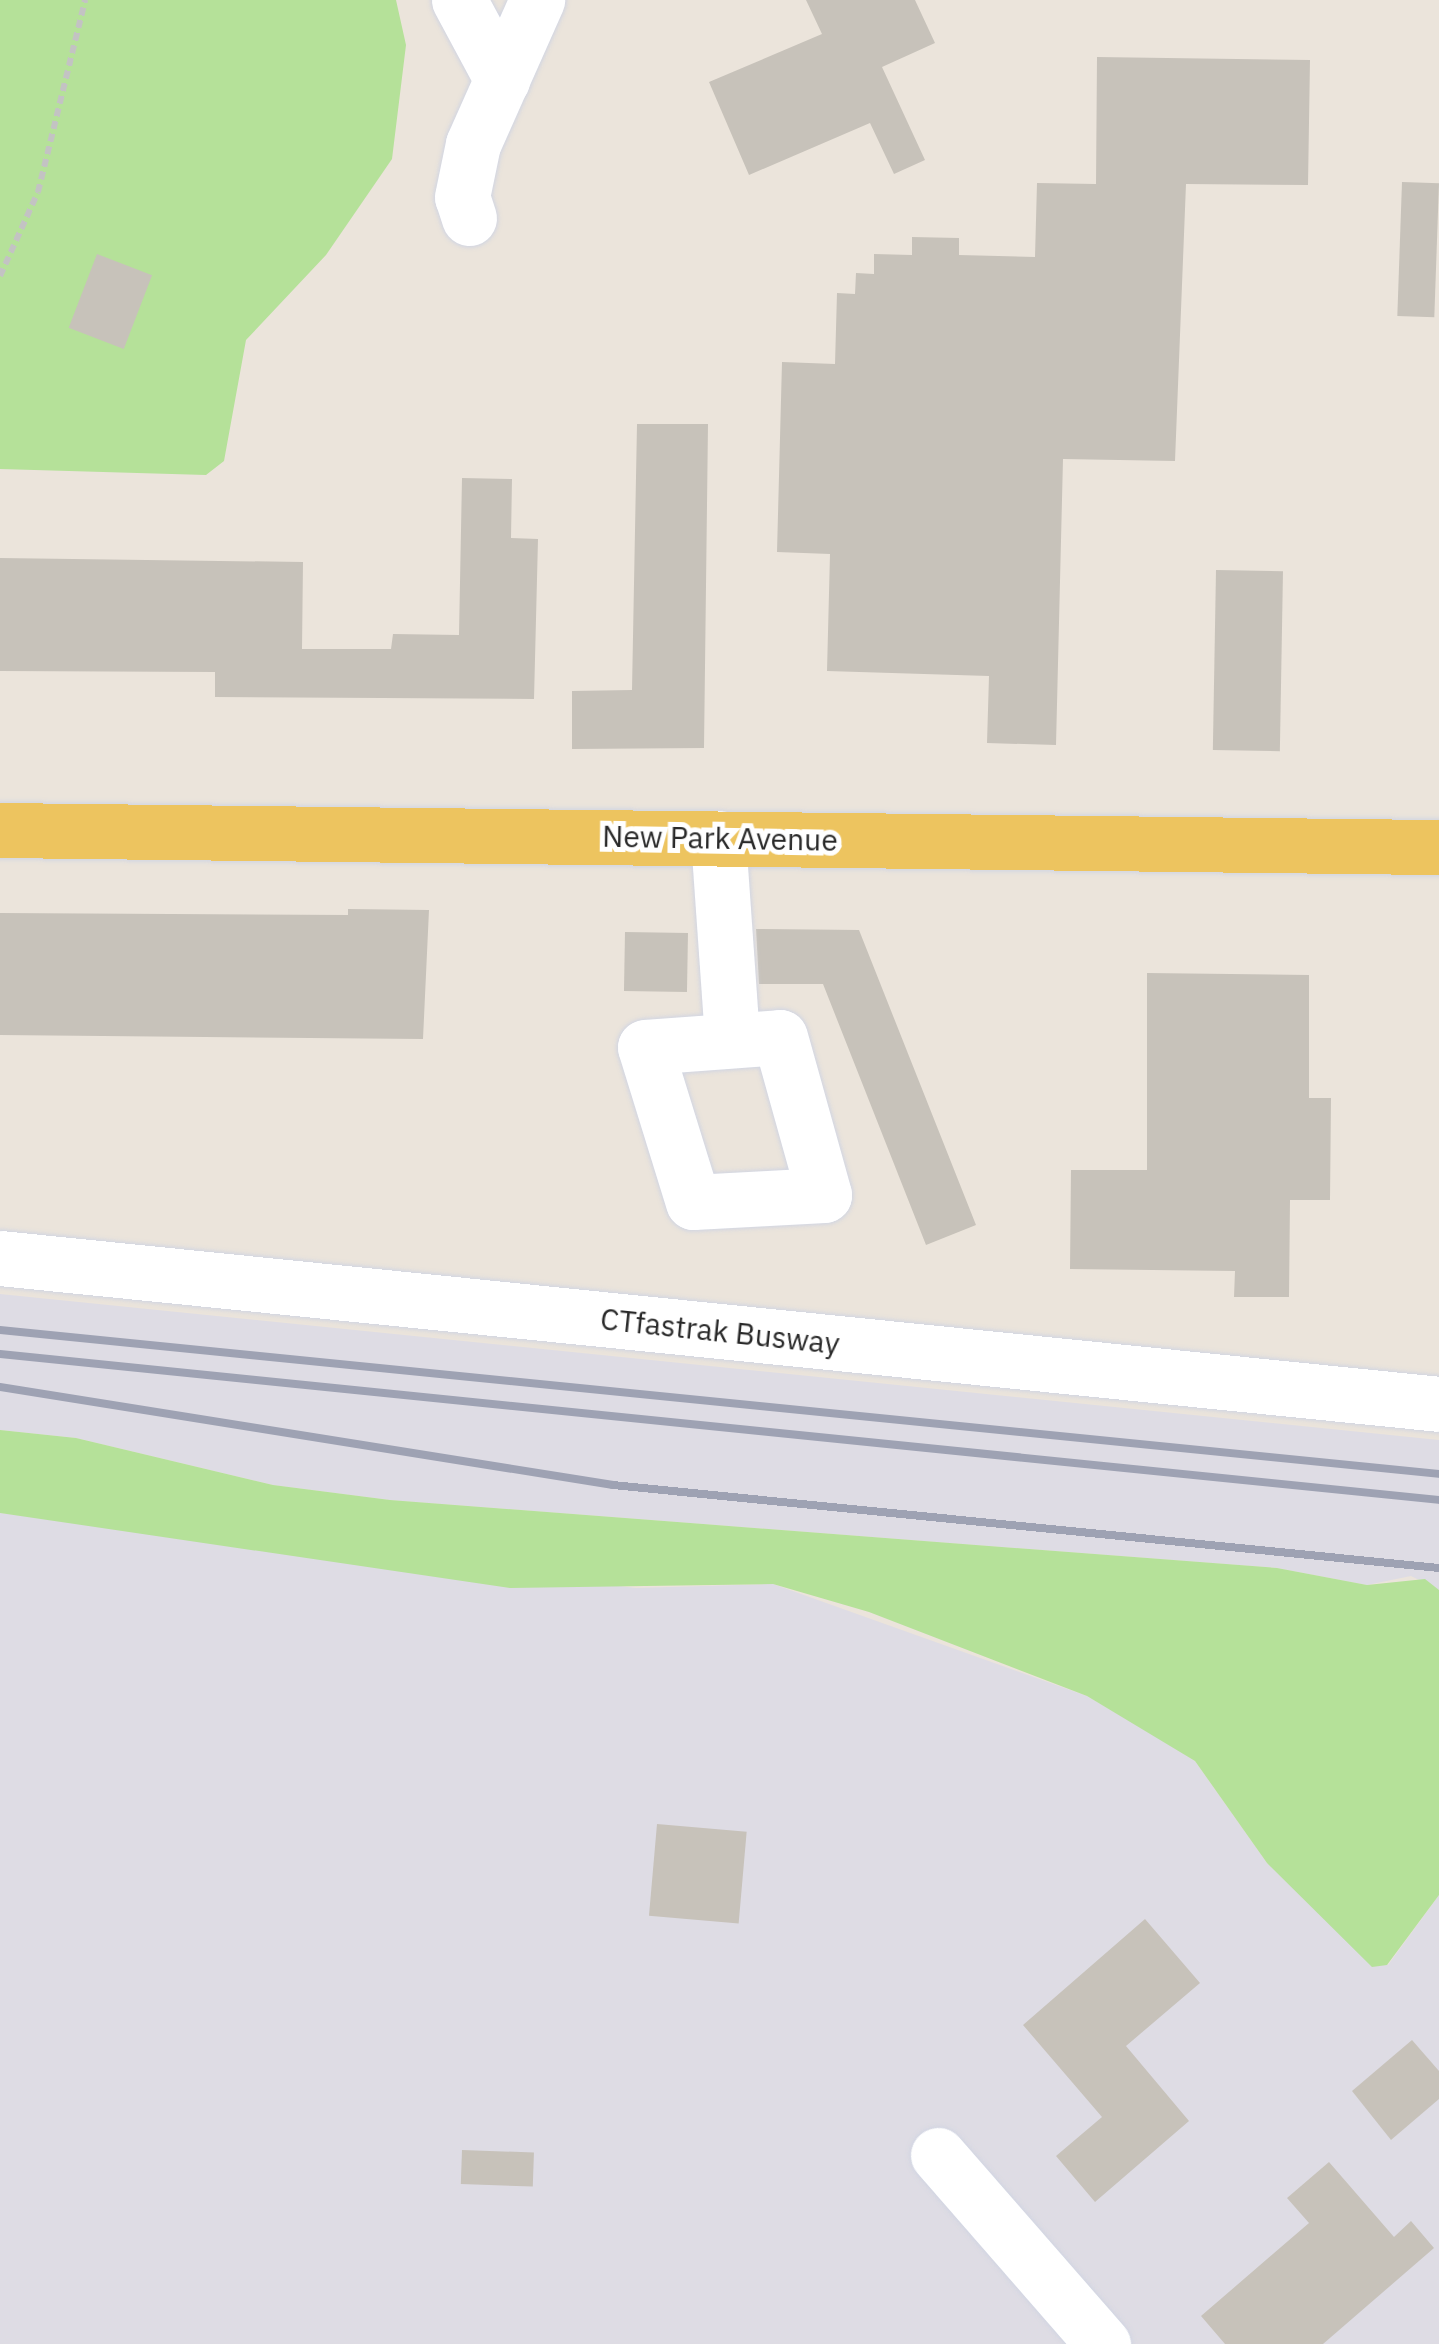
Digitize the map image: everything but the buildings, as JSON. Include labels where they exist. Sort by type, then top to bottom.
[{"type":"main road","name":"New Park Avenue","points":[[0,830],[1439,847]]},
{"type":"street","points":[[459,0],[502,80]]},
{"type":"street","points":[[468,218],[462,197],[473,144],[537,0]]},
{"type":"street","points":[[718,838],[732,1040]]},
{"type":"street","name":"CTfastrak Busway","points":[[0,1258],[1439,1404]]},
{"type":"street","points":[[938,2156],[1103,2344]]},
{"type":"path","points":[[0,276],[38,192],[85,0]]},
{"type":"shaded area","points":[[0,1294],[1439,1440],[1439,1590],[1411,1576],[1367,1585],[1277,1568],[390,1500],[273,1485],[76,1438],[0,1430]]},
{"type":"shaded area","points":[[0,1513],[636,1588],[773,1584],[1087,1696],[1154,1735],[1195,1761],[1267,1863],[1388,1965],[1439,1895],[1439,2344],[0,2344]]},
{"type":"green space","points":[[0,0],[396,0],[406,45],[392,159],[326,255],[246,340],[224,461],[206,475],[0,469]]},
{"type":"green space","points":[[0,1430],[76,1438],[273,1485],[390,1500],[1277,1568],[1367,1585],[1425,1579],[1439,1590],[1439,1895],[1387,1965],[1372,1967],[1267,1863],[1195,1761],[1087,1696],[869,1612],[773,1584],[510,1588],[0,1513]]},
{"type":"railway","points":[[0,1330],[1439,1474]]},
{"type":"railway","points":[[0,1354],[1439,1500]]},
{"type":"railway","points":[[0,1387],[613,1485],[1439,1568]]}]
